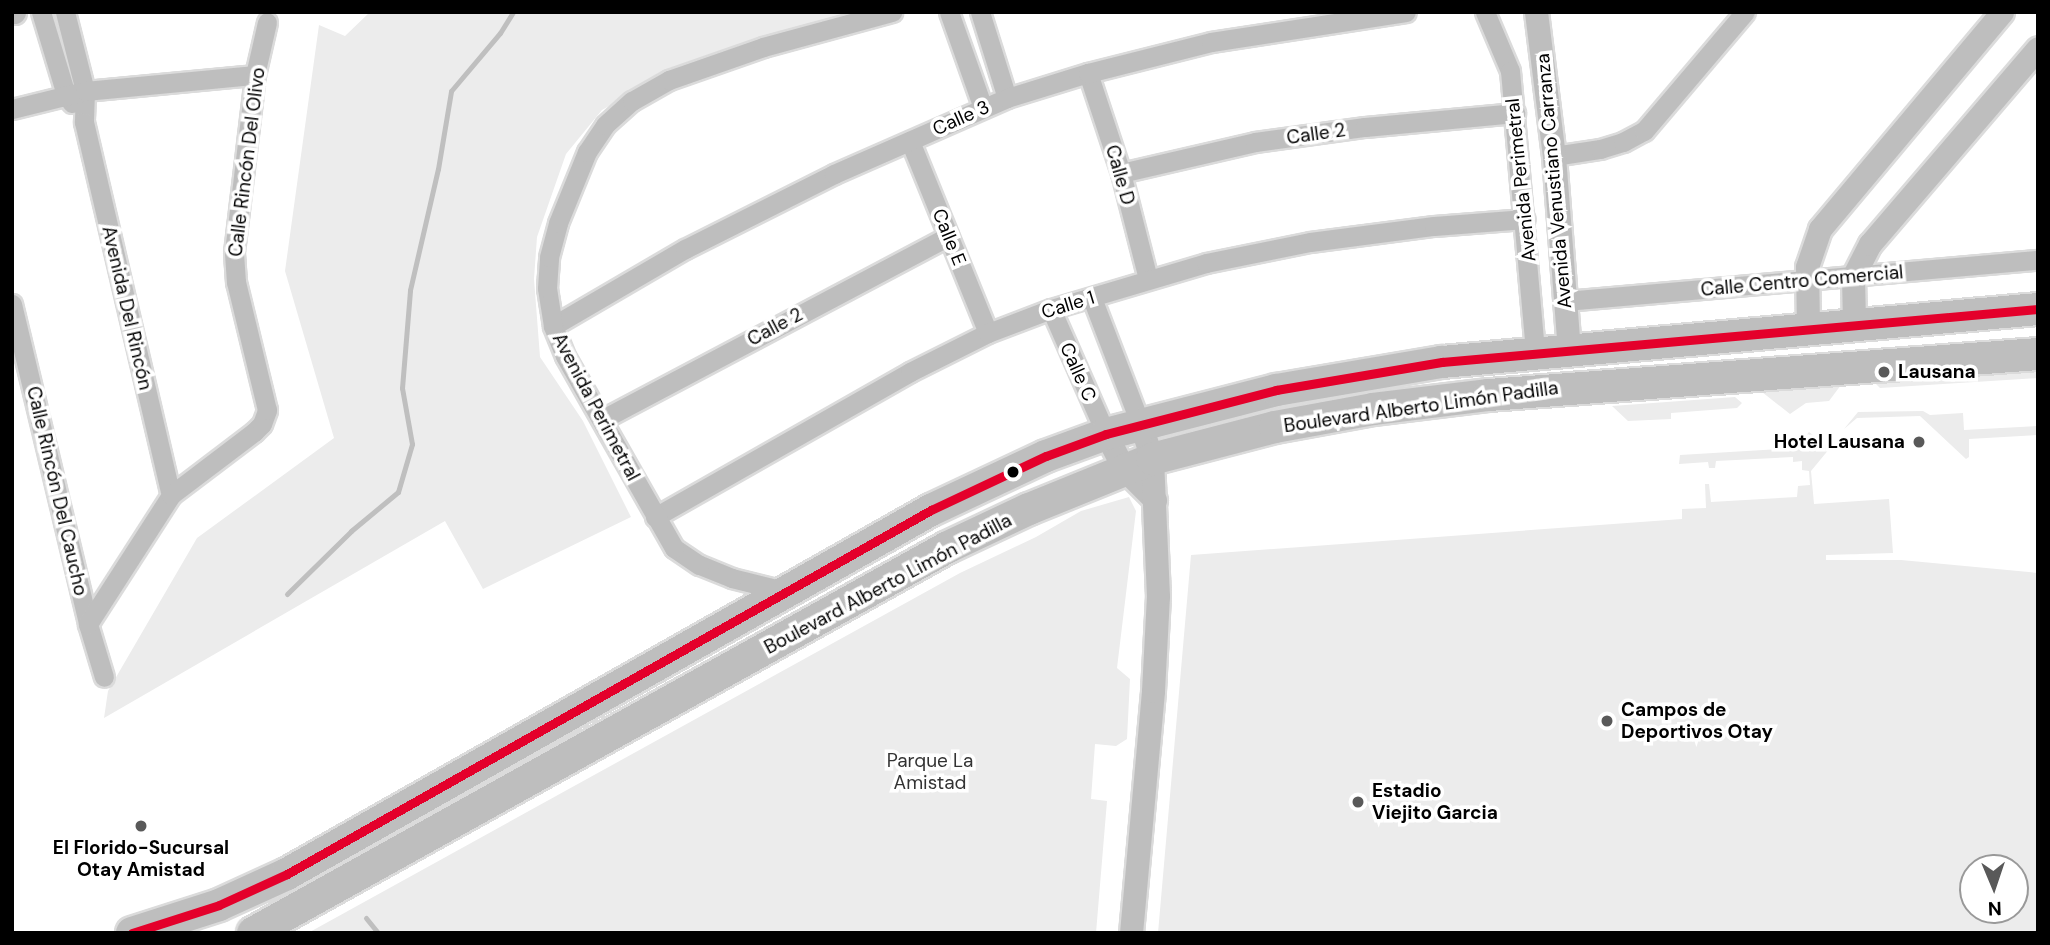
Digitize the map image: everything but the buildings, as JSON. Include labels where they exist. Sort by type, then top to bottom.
[{"type":"highway","name":"Boulevard Alberto Limón Padilla","points":[[132,933],[198,912],[328,852],[930,510],[1046,456],[1106,434],[1140,423],[1325,380],[1442,362],[2038,309]]},
{"type":"highway","name":"Boulevard Alberto Limón Padilla","points":[[253,933],[946,548],[1138,464],[1275,427],[1373,410],[1489,395],[2038,354]]},
{"type":"highway","points":[[392,858],[427,829],[434,811],[428,794]]},
{"type":"highway","points":[[165,933],[207,917],[255,888]]},
{"type":"street","name":"Avenida Del Rincón","points":[[41,12],[76,93]]},
{"type":"street","name":"Avenida Del Rincón","points":[[65,12],[76,93],[171,495]]},
{"type":"street","name":"Avenida Perimetral","points":[[784,591],[732,578],[699,565],[674,548],[565,356],[552,326],[547,288],[549,257],[558,223],[582,162],[605,125],[632,101],[669,80],[763,47],[892,12]]},
{"type":"street","points":[[949,12],[983,108]]},
{"type":"street","points":[[981,12],[1007,98]]},
{"type":"street","name":"Calle 3","points":[[552,326],[685,249],[834,174],[1007,98],[1088,73],[1211,42],[1406,12]]},
{"type":"street","name":"Avenida Perimetral","points":[[1485,12],[1510,71],[1535,354]]},
{"type":"street","name":"Avenida Venustiano Carranza","points":[[1536,12],[1554,156],[1569,350]]},
{"type":"street","points":[[1554,156],[1600,149],[1623,142],[1644,131],[1745,12]]},
{"type":"street","points":[[1808,328],[1806,280],[1810,251],[1820,229],[2002,12]]},
{"type":"street","name":"Calle Rincón Del Olivo","points":[[171,495],[262,424],[267,410],[236,282],[234,252],[255,75],[268,22]]},
{"type":"street","points":[[1854,324],[1853,277],[1863,255],[1881,230],[2038,48]]},
{"type":"street","name":"Calle D","points":[[1088,73],[1121,173],[1148,279]]},
{"type":"street","points":[[12,109],[76,93],[255,75]]},
{"type":"street","name":"Calle 2","points":[[1121,173],[1255,142],[1365,127],[1515,113]]},
{"type":"street","name":"Calle E","points":[[910,141],[988,332]]},
{"type":"street","name":"Calle 1","points":[[655,517],[910,372],[988,332],[1051,310],[1206,263],[1310,243],[1434,226],[1525,219]]},
{"type":"street","name":"Calle 2","points":[[603,419],[949,236]]},
{"type":"street","name":"Calle Centro Comercial","points":[[1566,301],[2038,260]]},
{"type":"street","name":"Calle C","points":[[1092,298],[1140,423]]},
{"type":"street","name":"Calle Rincón Del Caucho","points":[[12,304],[88,624],[104,677]]},
{"type":"street","name":"Calle C","points":[[1051,310],[1106,434]]},
{"type":"street","points":[[1138,464],[1140,423]]},
{"type":"street","points":[[1106,434],[1138,464],[1155,500],[1158,596],[1153,691],[1131,933]]},
{"type":"street","points":[[88,624],[171,495]]},
{"type":"green space","points":[[370,12],[878,12],[677,67],[602,110],[566,154],[537,237],[534,279],[540,357],[583,421],[631,517],[483,589],[445,521],[104,718],[108,691],[197,538],[334,438],[285,271],[319,25],[345,36]]},
{"type":"green space","points":[[2038,369],[2038,378],[1880,388],[1873,381]]},
{"type":"green space","points":[[1841,385],[1829,401],[1806,403],[1790,414],[1762,392]]},
{"type":"green space","points":[[1735,397],[1742,403],[1737,408],[1671,413],[1671,419],[1628,421],[1612,406]]},
{"type":"green space","points":[[1923,411],[1930,415],[1963,413],[1964,430],[2038,426],[2038,435],[1969,439],[1969,457],[1966,459],[1920,416],[1857,418],[1844,429],[1858,412]]},
{"type":"green space","name":"Campos de Deportivos Otay","points":[[1809,432],[1830,448],[1811,471],[1814,504],[1889,499],[1893,553],[1826,555],[1826,560],[1901,560],[2038,573],[2038,933],[1158,933],[1191,555],[1682,519],[1682,509],[1706,508],[1705,484],[1709,484],[1711,502],[1797,497],[1798,486],[1810,485],[1809,471],[1802,470],[1802,461],[1793,462],[1793,457],[1716,461],[1715,468],[1709,468],[1708,462],[1679,464],[1680,455],[1796,448]]},
{"type":"green space","name":"Parque La Amistad","points":[[1129,497],[1136,511],[1117,668],[1130,679],[1127,739],[1116,746],[1095,744],[1091,799],[1107,801],[1096,933],[308,933],[960,573],[1036,537],[1081,511]]},
{"type":"waterway","points":[[287,594],[351,531],[398,492],[412,444],[402,388],[410,290],[438,169],[451,91],[500,33],[513,12]]},
{"type":"waterway","points":[[366,918],[378,933]]},
{"type":"transit line","points":[[132,933],[219,905],[287,874],[931,510],[1046,456],[1106,434],[1276,390],[1442,362],[2038,309]]},
{"type":"place","name":"Lausana","points":[[1884,372]]},
{"type":"place","name":"Hotel Lausana","points":[[1919,442]]},
{"type":"place","name":"Campos de Deportivos Otay","points":[[1607,721]]},
{"type":"place","name":"Estadio Viejito Garcia","points":[[1358,802]]},
{"type":"place","name":"El Florido-Sucursal Otay Amistad","points":[[141,826]]}]
